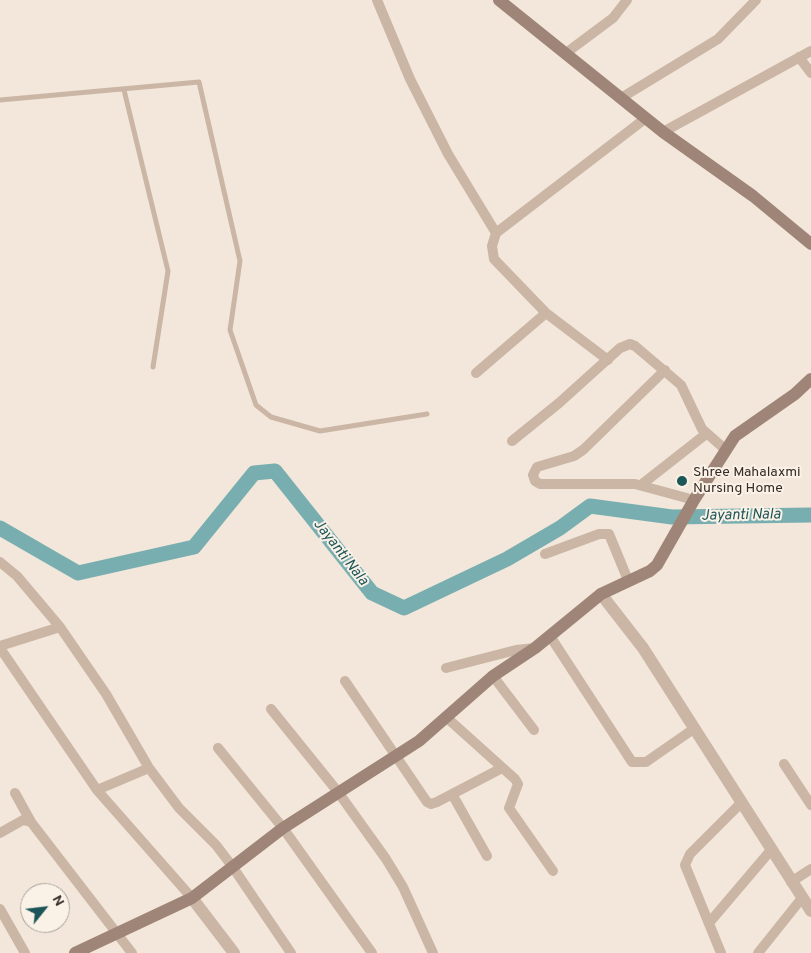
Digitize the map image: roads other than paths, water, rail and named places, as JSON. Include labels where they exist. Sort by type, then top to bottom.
[{"type":"main road","points":[[499,0],[663,132],[753,196],[811,244]]},
{"type":"main road","points":[[75,953],[192,898],[284,828],[338,792],[398,757],[493,676],[535,648],[601,594],[650,571],[657,565],[693,501],[735,436],[795,394],[811,379]]},
{"type":"street","points":[[377,0],[410,79],[448,154],[496,233]]},
{"type":"street","points":[[566,53],[613,18],[626,0]]},
{"type":"street","points":[[621,98],[718,39],[756,0]]},
{"type":"street","points":[[663,132],[811,51]]},
{"type":"street","points":[[799,58],[811,73]]},
{"type":"street","points":[[608,360],[546,314],[494,259],[492,246],[496,233],[646,118]]},
{"type":"street","points":[[476,373],[546,314]]},
{"type":"street","points":[[512,441],[620,348],[630,344],[665,370],[685,391],[698,424],[706,434],[726,450]]},
{"type":"street","points":[[665,370],[583,450],[574,456],[537,467],[533,475],[535,481],[540,484],[641,485],[693,501]]},
{"type":"street","points":[[641,485],[706,434]]},
{"type":"street","points":[[545,554],[599,534],[609,534],[628,580]]},
{"type":"street","points":[[0,562],[17,576],[60,627],[106,694],[149,768],[179,808],[216,845],[291,953]]},
{"type":"street","points":[[601,594],[643,648],[770,850],[811,911]]},
{"type":"street","points":[[60,627],[0,647],[97,790],[192,898],[234,953]]},
{"type":"street","points":[[550,636],[632,762],[646,762],[694,728]]},
{"type":"street","points":[[446,668],[516,650],[535,648]]},
{"type":"street","points":[[493,676],[534,730]]},
{"type":"street","points":[[345,681],[427,802],[431,804],[502,768]]},
{"type":"street","points":[[271,709],[338,792],[386,859],[403,887],[433,953]]},
{"type":"street","points":[[446,717],[518,784],[509,808],[553,871]]},
{"type":"street","points":[[218,748],[284,828],[372,953]]},
{"type":"street","points":[[784,764],[811,805]]},
{"type":"street","points":[[97,790],[149,768]]},
{"type":"street","points":[[15,793],[31,822],[132,953]]},
{"type":"street","points":[[452,794],[487,856]]},
{"type":"street","points":[[722,953],[685,865],[690,854],[742,803]]},
{"type":"street","points":[[0,833],[23,820],[31,822]]},
{"type":"street","points":[[709,923],[770,850]]},
{"type":"street","points":[[791,882],[811,869]]},
{"type":"street","points":[[758,953],[802,898]]},
{"type":"street","points":[[0,909],[25,953]]},
{"type":"lane","points":[[0,100],[199,82],[240,261],[230,330],[252,397],[264,413],[271,417],[320,430],[427,414]]},
{"type":"lane","points":[[124,90],[168,271],[153,367]]},
{"type":"waterway","name":"Jayanti Nala","points":[[0,528],[78,573],[194,547],[254,473],[275,471],[372,593],[404,608],[507,559],[560,528],[590,506],[672,517],[811,515]]},
{"type":"place","name":"Shree Mahalaxmi Nursing Home","points":[[682,481]]}]
